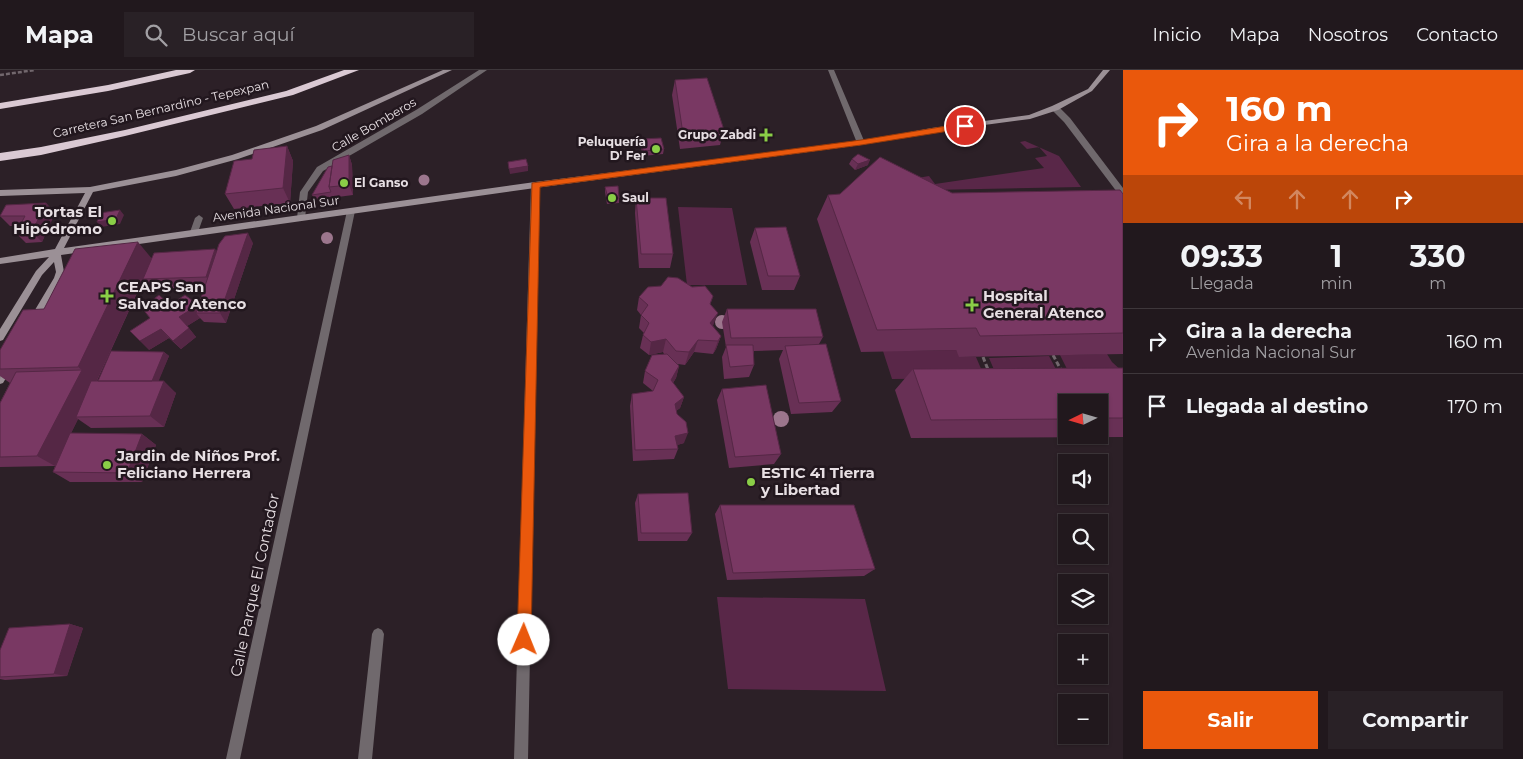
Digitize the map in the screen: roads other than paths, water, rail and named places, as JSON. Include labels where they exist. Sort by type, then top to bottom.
[{"type":"highway","points":[[0,106],[108,88],[190,70]]},
{"type":"highway","name":"Carretera San Bernardino - Tepexpan","points":[[0,157],[41,151],[116,135],[280,96],[354,70]]},
{"type":"main road","points":[[0,193],[90,190],[176,173],[235,157],[319,128],[449,70]]},
{"type":"main road","name":"Avenida Nacional Sur","points":[[0,262],[194,232],[861,142],[1022,118],[1055,108],[1090,90],[1106,70]]},
{"type":"main road","points":[[0,337],[38,273],[57,253],[71,231],[90,190]]},
{"type":"main road","points":[[28,330],[58,278],[60,272],[57,253]]},
{"type":"main road","points":[[0,380],[14,355]]},
{"type":"street","name":"Calle Bomberos","points":[[302,218],[304,192],[320,169],[420,112],[484,70]]},
{"type":"street","points":[[831,70],[861,142]]},
{"type":"street","points":[[1055,108],[1067,120],[1123,194]]},
{"type":"street","points":[[521,759],[535,185]]},
{"type":"street","name":"Calle Parque El Contador","points":[[233,759],[351,211]]},
{"type":"street","points":[[194,232],[199,218]]},
{"type":"street","points":[[364,759],[378,634]]},
{"type":"place","name":"Grupo Zabdi","points":[[766,135]]},
{"type":"place","name":"Peluquería D' Fer","points":[[656,149]]},
{"type":"place","name":"El Ganso","points":[[344,183]]},
{"type":"place","name":"Saul","points":[[612,198]]},
{"type":"place","name":"Tortas El Hipódromo","points":[[112,221]]},
{"type":"place","name":"CEAPS San Salvador Atenco","points":[[107,296]]},
{"type":"place","name":"Hospital General Atenco","points":[[972,305]]},
{"type":"place","name":"Jardin de Niños Prof. Feliciano Herrera","points":[[107,465]]},
{"type":"place","name":"ESTIC 41 Tierra y Libertad","points":[[751,482]]}]
